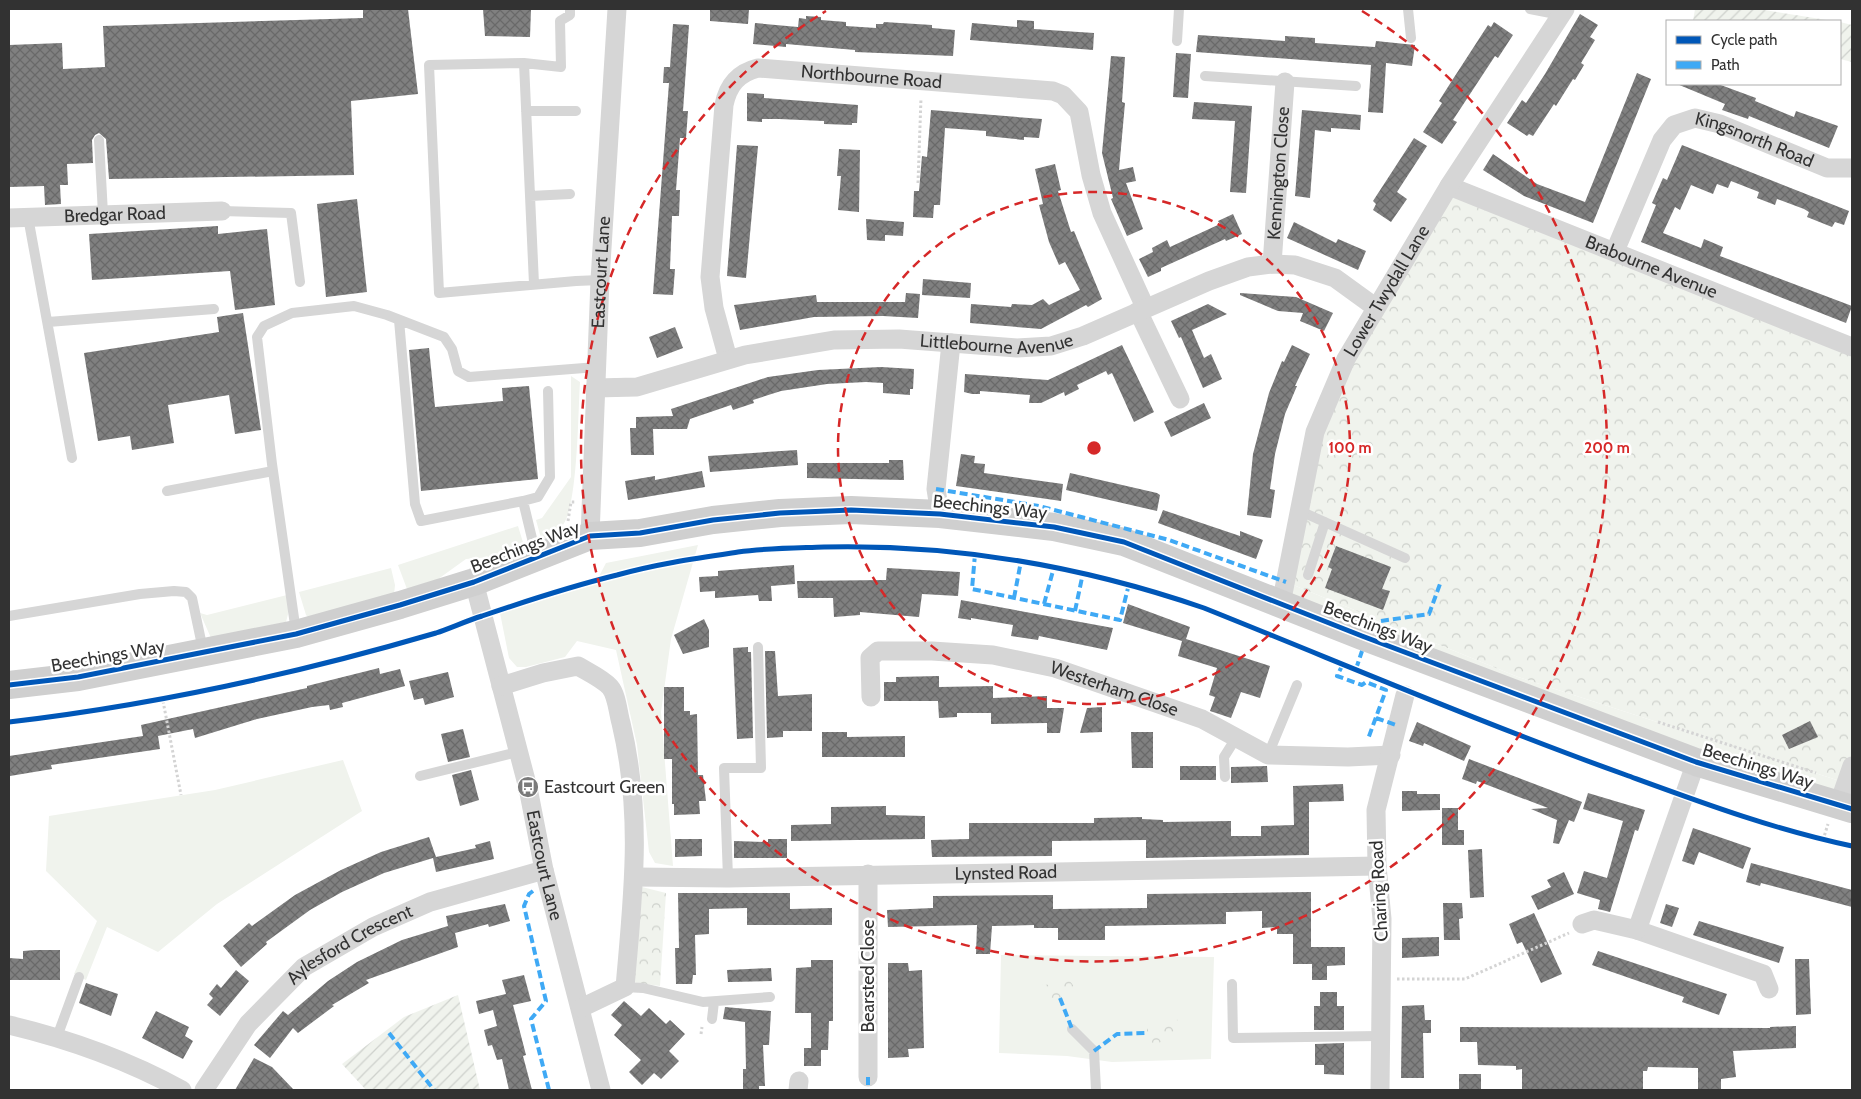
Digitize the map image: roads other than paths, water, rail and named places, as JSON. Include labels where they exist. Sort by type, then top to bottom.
[{"type":"street","name":"Eastcourt Lane","points":[[590,536],[600,280],[617,9]]},
{"type":"street","name":"Lower Twydall Lane","points":[[1281,604],[1315,432],[1346,360],[1449,186],[1563,12]]},
{"type":"street","name":"Northbourne Road","points":[[728,359],[714,308],[710,277],[724,105],[729,87],[742,75],[761,68],[922,82],[1053,90],[1062,94],[1072,103],[1080,116],[1091,175],[1102,213],[1180,399]]},
{"type":"street","name":"Kennington Close","points":[[1272,264],[1285,82]]},
{"type":"street","name":"Kingsnorth Road","points":[[1615,251],[1662,140],[1674,125],[1695,118],[1720,124],[1827,168],[1852,168]]},
{"type":"street","name":"Brabourne Avenue","points":[[1449,186],[1852,347]]},
{"type":"street","name":"Bredgar Road","points":[[9,218],[222,211]]},
{"type":"street","name":"Littlebourne Avenue","points":[[595,388],[638,387],[728,359],[772,349],[834,340],[899,339],[1017,348],[1051,346],[1083,336],[1141,309],[1209,281],[1248,267],[1272,264],[1295,265],[1335,278],[1376,307]]},
{"type":"street","points":[[940,514],[936,489],[950,343]]},
{"type":"street","name":"Beechings Way","points":[[9,685],[78,677],[204,654],[296,634],[474,582],[590,536],[640,533],[713,520],[780,513],[851,510],[940,514],[1054,527],[1124,542],[1281,604],[1696,762],[1845,807]]},
{"type":"street","name":"Eastcourt Lane","points":[[474,582],[518,752],[544,870],[601,1090]]},
{"type":"street","name":"Westerham Close","points":[[871,697],[870,658],[878,652],[932,651],[993,655],[1055,668],[1140,696],[1202,719],[1268,755],[1348,757],[1391,755]]},
{"type":"street","points":[[501,686],[543,673],[578,666],[610,686],[625,740],[635,812],[635,877],[625,987],[580,1008]]},
{"type":"street","name":"Charing Road","points":[[1380,1090],[1379,1036],[1382,919],[1377,866],[1376,810],[1405,695]]},
{"type":"street","points":[[1637,930],[1696,762]]},
{"type":"street","points":[[1845,807],[1852,766]]},
{"type":"street","name":"Lynsted Road","points":[[635,877],[728,878],[1377,866]]},
{"type":"street","name":"Aylesford Crescent","points":[[204,1090],[248,1024],[304,967],[373,927],[430,902],[544,870]]},
{"type":"street","name":"Bearsted Close","points":[[868,874],[868,1077]]},
{"type":"street","points":[[1578,927],[1594,920],[1637,930],[1763,974],[1769,989]]},
{"type":"street","points":[[9,1025],[48,1035],[115,1059],[182,1090]]},
{"type":"lane","points":[[570,9],[570,15],[560,21],[561,67],[524,63],[429,65],[439,294],[534,284],[600,280]]},
{"type":"lane","points":[[1177,42],[1180,9]]},
{"type":"lane","points":[[1408,9],[1411,38]]},
{"type":"lane","points":[[1530,9],[1563,12]]},
{"type":"lane","points":[[524,63],[534,284]]},
{"type":"lane","points":[[1205,76],[1356,86]]},
{"type":"lane","points":[[526,111],[576,111]]},
{"type":"lane","points":[[99,140],[103,214]]},
{"type":"lane","points":[[530,196],[570,194]]},
{"type":"lane","points":[[222,211],[291,213],[300,282]]},
{"type":"lane","points":[[28,217],[72,458]]},
{"type":"lane","points":[[296,634],[273,471],[257,337],[264,326],[292,313],[354,306],[444,337],[452,349],[458,371],[469,377],[597,367]]},
{"type":"lane","points":[[48,322],[214,309]]},
{"type":"lane","points":[[399,320],[415,504],[421,521],[523,502],[538,497],[550,477],[548,392]]},
{"type":"lane","points":[[167,491],[273,471]]},
{"type":"lane","points":[[523,502],[536,556]]},
{"type":"lane","points":[[1300,510],[1405,558]]},
{"type":"lane","points":[[1308,575],[1325,522]]},
{"type":"lane","points":[[9,616],[140,594],[174,591],[186,592],[192,598],[204,654]]},
{"type":"lane","points":[[728,878],[724,768],[761,768],[758,648]]},
{"type":"lane","points":[[1268,755],[1297,685]]},
{"type":"lane","points":[[1225,777],[1224,757],[1236,738]]},
{"type":"lane","points":[[420,776],[518,752]]},
{"type":"lane","points":[[48,1035],[79,977]]},
{"type":"lane","points":[[1232,984],[1233,1038],[1379,1036]]},
{"type":"lane","points":[[625,987],[643,988],[703,1002],[770,998]]},
{"type":"lane","points":[[707,1020],[714,1002]]},
{"type":"lane","points":[[1072,1028],[1094,1051],[1096,1090]]},
{"type":"place","name":"Eastcourt Green","points":[[528,787]]}]
